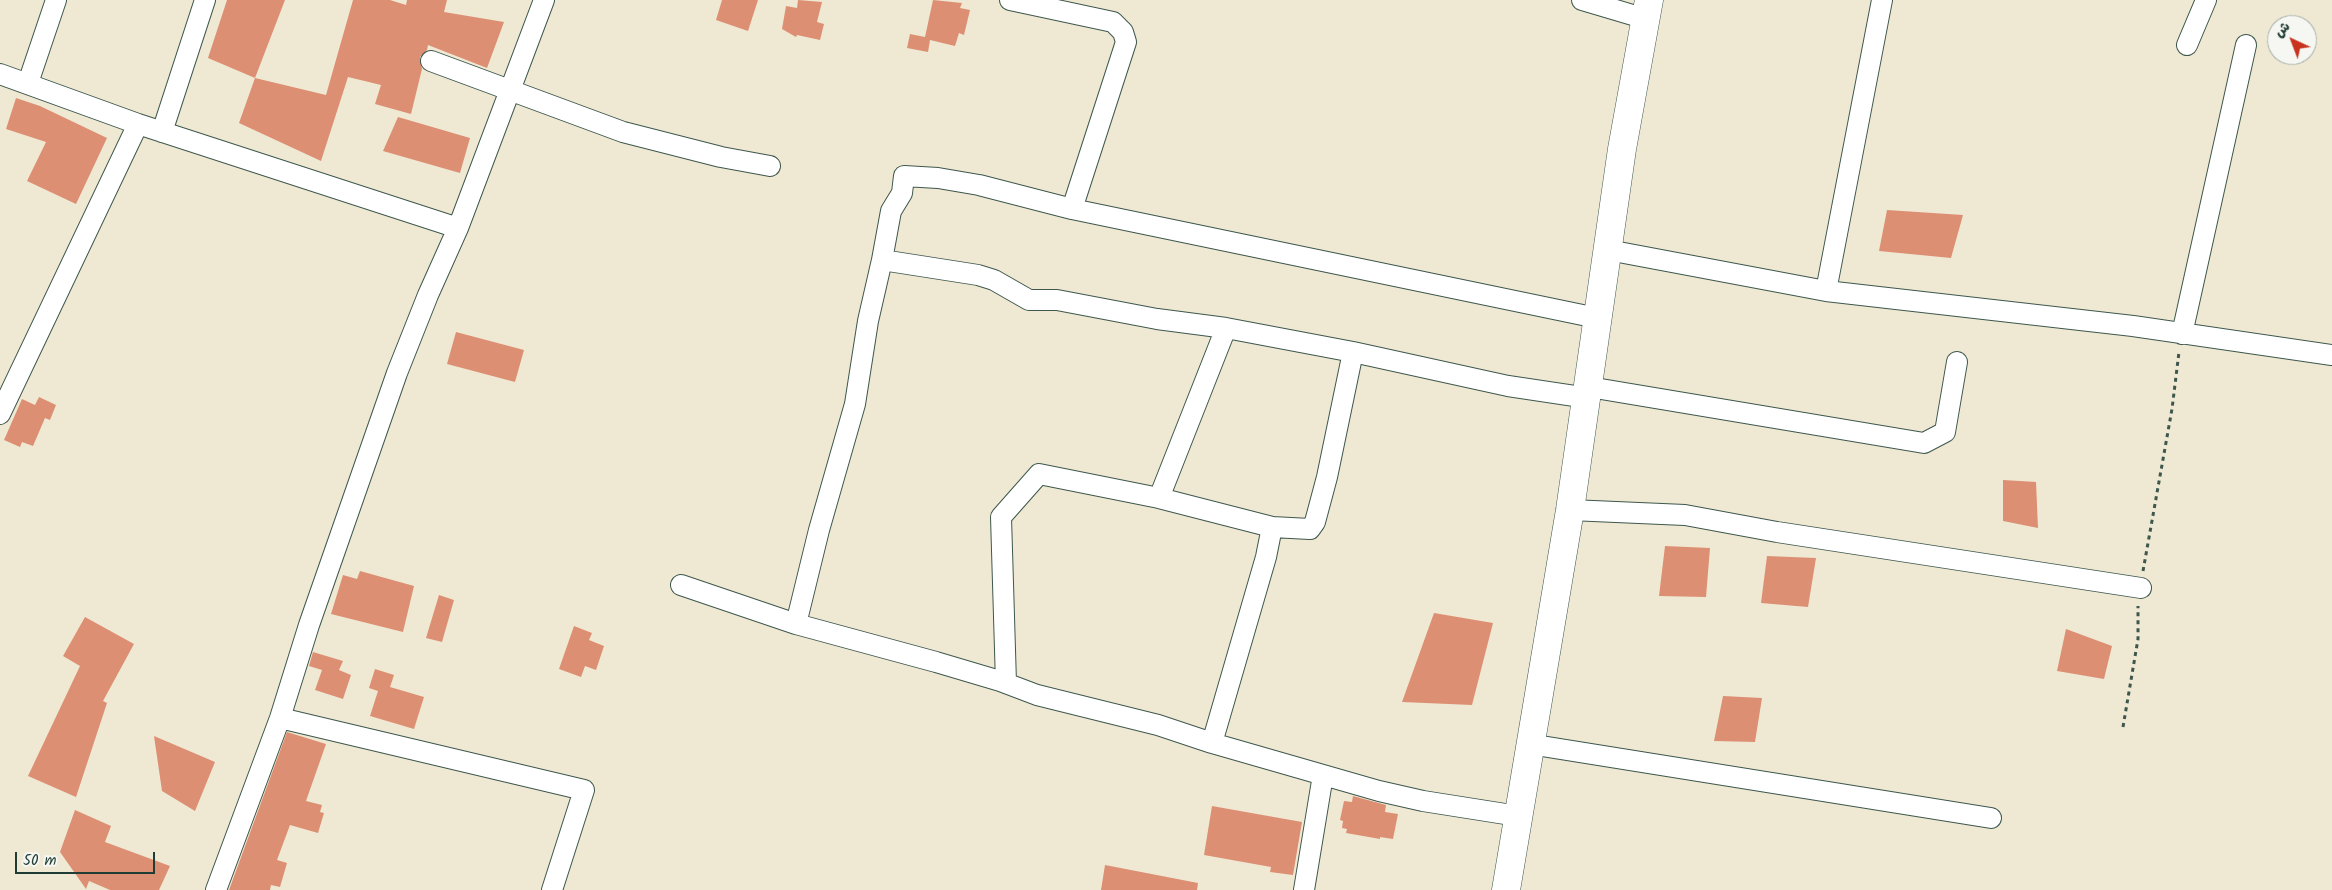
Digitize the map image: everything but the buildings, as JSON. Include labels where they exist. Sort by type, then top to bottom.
[{"type":"main road","points":[[1506,890],[1529,744],[1570,510],[1622,149],[1648,10]]},
{"type":"street","points":[[28,83],[56,0]]},
{"type":"street","points":[[162,132],[204,0]]},
{"type":"street","points":[[216,890],[280,718],[309,626],[394,382],[428,295],[458,228],[544,0]]},
{"type":"street","points":[[1010,0],[1113,22],[1124,32],[1126,42],[1072,209]]},
{"type":"street","points":[[1582,0],[1648,10]]},
{"type":"street","points":[[1826,290],[1882,0]]},
{"type":"street","points":[[2187,45],[2206,0]]},
{"type":"street","points":[[2182,334],[2246,45]]},
{"type":"street","points":[[432,61],[624,132],[720,156],[770,166]]},
{"type":"street","points":[[0,74],[138,124],[458,228]]},
{"type":"street","points":[[0,414],[138,124]]},
{"type":"street","points":[[796,624],[819,530],[855,404],[868,321],[891,212],[902,193],[904,176],[938,178],[979,185],[1072,209],[1597,318]]},
{"type":"street","points":[[1608,250],[1826,290],[2133,326],[2332,355]]},
{"type":"street","points":[[882,260],[978,275],[994,280],[1029,300],[1057,300],[1157,319],[1226,328],[1353,352],[1508,386],[1588,392],[1924,443],[1944,432],[1957,362]]},
{"type":"street","points":[[1159,498],[1226,328]]},
{"type":"street","points":[[1006,683],[1001,517],[1039,474],[1159,498],[1272,527],[1310,529],[1313,526],[1327,477],[1353,352]]},
{"type":"street","points":[[1570,510],[1685,515],[1787,534],[2140,588]]},
{"type":"street","points":[[1212,743],[1266,557],[1272,527]]},
{"type":"street","points":[[681,585],[796,624],[936,662],[1006,683],[1037,695],[1158,725],[1212,743],[1323,775],[1423,801],[1518,816]]},
{"type":"street","points":[[280,718],[584,790],[552,890]]},
{"type":"street","points":[[1529,744],[1991,818]]},
{"type":"street","points":[[1304,890],[1323,775]]},
{"type":"path","points":[[2123,727],[2138,639],[2140,588],[2172,408],[2182,334]]}]
